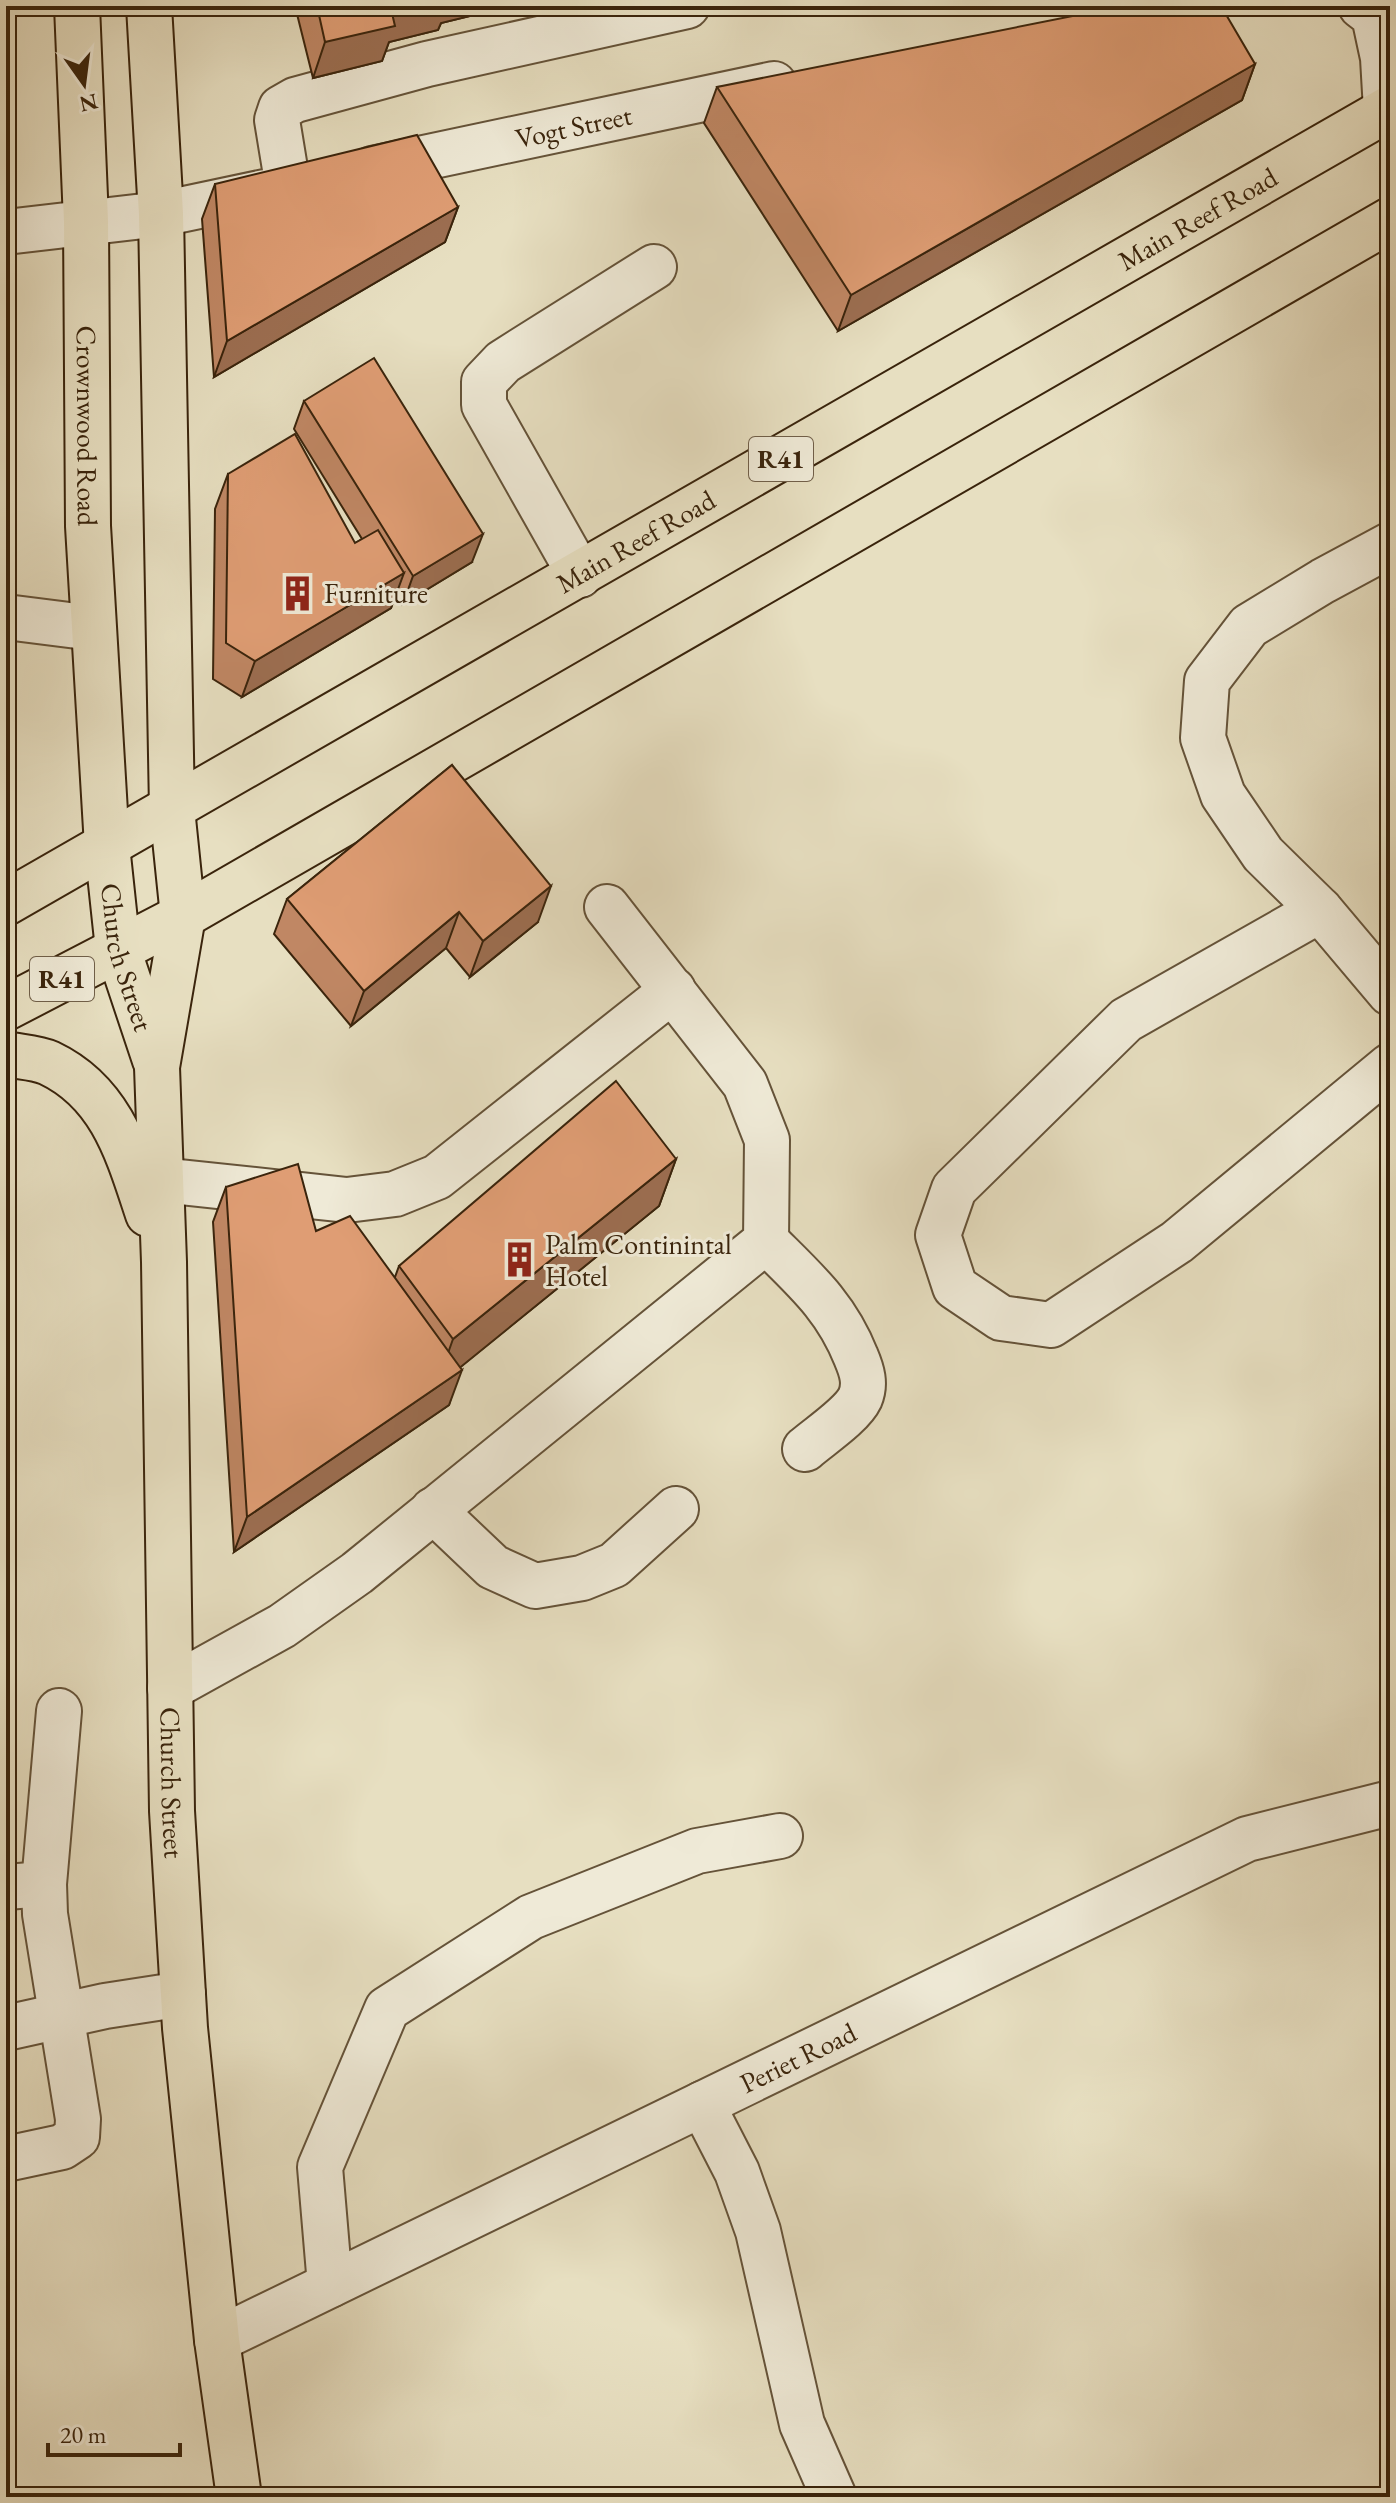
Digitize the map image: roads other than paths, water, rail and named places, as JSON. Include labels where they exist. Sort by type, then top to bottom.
[{"type":"main road","name":"Crownwood Road","points":[[77,6],[86,221],[88,526],[107,846]]},
{"type":"main road","points":[[149,6],[161,214],[172,809]]},
{"type":"main road","name":"Main Reef Road","points":[[6,903],[1388,109]]},
{"type":"main road","name":"R41","points":[[6,1008],[183,916],[1390,220]]},
{"type":"main road","name":"Church Street","points":[[172,809],[183,916],[157,1067],[164,1262],[172,1811],[183,1994],[217,2340],[239,2497]]},
{"type":"main road","name":"Church Street","points":[[107,846],[118,949],[157,1067]]},
{"type":"main road","points":[[6,1054],[46,1062],[73,1078],[96,1098],[123,1141],[164,1262]]},
{"type":"street","points":[[314,182],[277,120],[281,108],[295,100],[427,64],[687,6]]},
{"type":"street","points":[[1361,6],[1374,16],[1383,58],[1388,109]]},
{"type":"street","name":"Vogt Street","points":[[6,232],[161,214],[815,75]]},
{"type":"street","points":[[580,575],[484,405],[484,382],[503,362],[654,267]]},
{"type":"street","points":[[1390,545],[1249,626],[1207,681],[1203,738],[1223,795],[1263,854],[1320,910],[1390,993]]},
{"type":"street","points":[[6,617],[93,628]]},
{"type":"street","points":[[607,907],[745,1084],[767,1140],[766,1241],[819,1294],[841,1322],[863,1374],[862,1394],[856,1405],[805,1449]]},
{"type":"street","points":[[1320,910],[1126,1020],[954,1189],[938,1235],[955,1287],[1001,1318],[1051,1325],[1177,1242],[1390,1066]]},
{"type":"street","points":[[161,1180],[347,1200],[395,1194],[437,1177],[673,990]]},
{"type":"street","points":[[170,1688],[282,1626],[357,1573],[766,1241]]},
{"type":"street","points":[[433,1510],[493,1567],[535,1586],[582,1578],[614,1565],[676,1509]]},
{"type":"street","points":[[6,2159],[62,2147],[77,2137],[78,2119],[45,1914],[25,1886],[59,1711]]},
{"type":"street","name":"Periet Road","points":[[217,2340],[1247,1839],[1390,1803]]},
{"type":"street","points":[[330,2285],[320,2167],[387,2009],[531,1917],[697,1851],[780,1836]]},
{"type":"street","points":[[6,2028],[183,1994]]},
{"type":"street","points":[[702,2104],[737,2172],[758,2231],[802,2424],[834,2497]]},
{"type":"place","name":"Furniture","points":[[298,593]]},
{"type":"place","name":"Palm Continintal Hotel","points":[[519,1260]]}]
